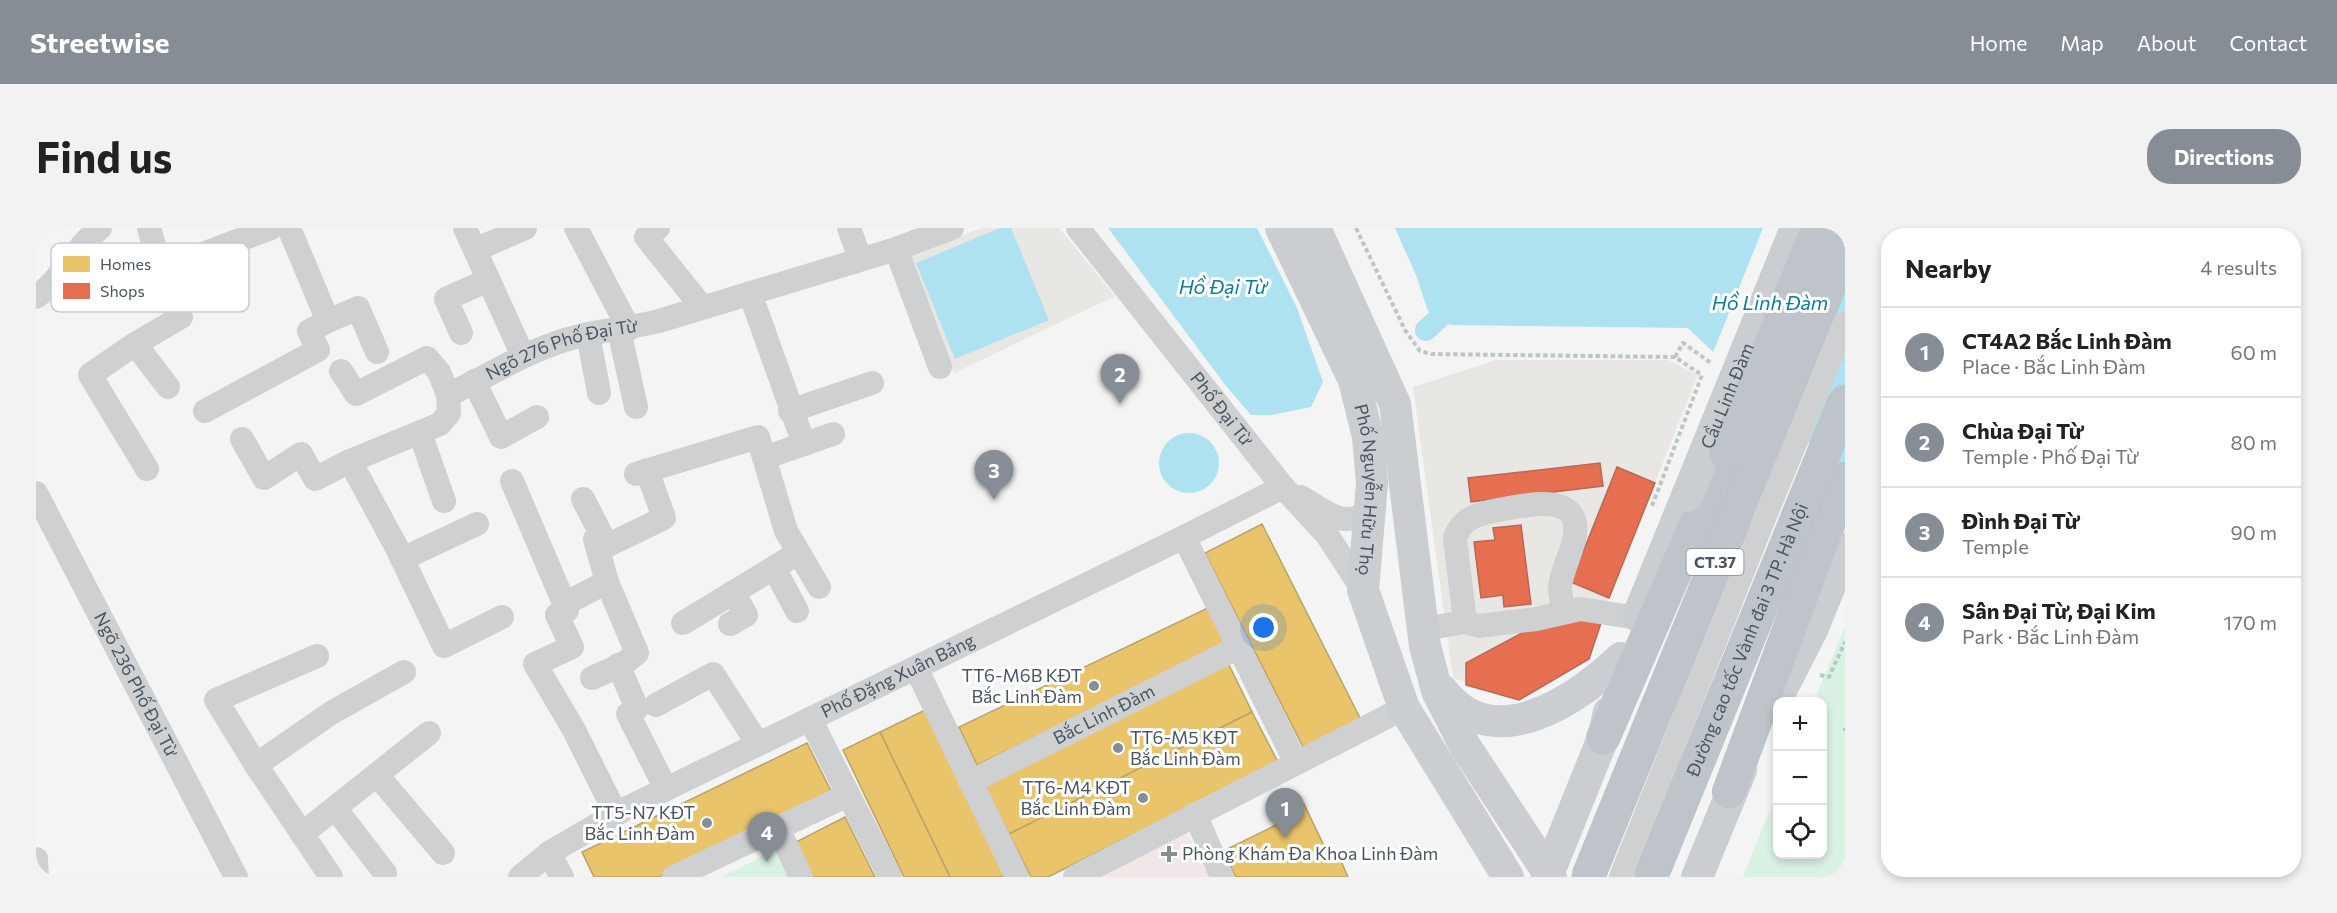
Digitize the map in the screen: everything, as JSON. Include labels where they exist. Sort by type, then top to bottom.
[{"type":"highway","points":[[1603,738],[1726,454],[1818,228]]},
{"type":"highway","name":"CT.37","points":[[1588,877],[1845,247]]},
{"type":"highway","name":"Đường cao tốc Vành đai 3 TP. Hà Nội","points":[[1651,877],[1845,401]]},
{"type":"highway","points":[[1729,792],[1839,492]]},
{"type":"main road","name":"Phố Nguyễn Hữu Thọ","points":[[1281,228],[1354,380],[1368,437],[1372,483],[1363,590],[1404,708],[1508,877]]},
{"type":"main road","name":"Phố Nguyễn Hữu Thọ","points":[[1316,228],[1395,404],[1423,629],[1433,679],[1465,746],[1548,876]]},
{"type":"main road","name":"Cầu Linh Đàm","points":[[1548,876],[1603,738],[1621,658],[1796,228]]},
{"type":"main road","points":[[1700,873],[1729,792],[1825,599],[1845,549]]},
{"type":"main road","points":[[1433,679],[1447,697],[1472,716],[1502,721],[1531,718],[1568,700],[1621,658]]},
{"type":"street","points":[[85,243],[100,228]]},
{"type":"street","points":[[149,228],[153,243]]},
{"type":"street","points":[[232,243],[271,228]]},
{"type":"street","points":[[289,228],[328,321]]},
{"type":"street","points":[[465,228],[523,356]]},
{"type":"street","points":[[475,250],[525,228]]},
{"type":"street","points":[[576,228],[624,330],[636,407]]},
{"type":"street","points":[[849,228],[860,259]]},
{"type":"street","name":"Ngõ 276 Phố Đại Từ","points":[[448,395],[523,356],[588,334],[624,330],[896,249],[952,228]]},
{"type":"street","name":"Phố Đại Từ","points":[[1078,228],[1283,487],[1327,535],[1363,590]]},
{"type":"street","points":[[648,236],[702,307]]},
{"type":"street","points":[[896,249],[940,367]]},
{"type":"street","points":[[461,333],[446,299],[488,280]]},
{"type":"street","points":[[750,293],[790,411],[804,444]]},
{"type":"street","points":[[205,411],[318,350],[309,332],[358,308],[377,352]]},
{"type":"street","points":[[147,469],[90,375],[135,344],[181,317],[179,312]]},
{"type":"street","points":[[1621,877],[1762,523],[1845,323]]},
{"type":"street","points":[[588,334],[599,393]]},
{"type":"street","points":[[135,344],[168,387]]},
{"type":"street","points":[[242,439],[264,478],[301,454],[315,479],[350,461],[441,424],[449,413],[448,395],[439,372],[427,358],[356,394],[341,371]]},
{"type":"street","points":[[474,381],[501,437],[537,417]]},
{"type":"street","points":[[790,411],[872,383]]},
{"type":"street","points":[[420,433],[444,501]]},
{"type":"street","points":[[765,458],[833,434]]},
{"type":"street","points":[[598,550],[663,518],[642,472],[758,437],[786,531],[819,587]]},
{"type":"street","points":[[350,461],[402,559],[444,646],[502,617]]},
{"type":"street","points":[[512,481],[567,610],[557,615],[572,646],[535,664],[574,730],[616,814]]},
{"type":"street","points":[[1283,487],[1345,520],[1359,519],[1370,510]]},
{"type":"street","name":"Phố Đặng Xuân Bảng","points":[[519,877],[549,853],[616,814],[1283,487]]},
{"type":"street","name":"Ngõ 236 Phố Đại Từ","points":[[36,493],[236,877]]},
{"type":"street","points":[[583,499],[602,536],[596,540],[607,582],[637,653],[592,678]]},
{"type":"street","points":[[1465,622],[1455,538],[1458,528],[1472,515],[1534,503],[1557,504],[1571,516],[1574,524],[1576,533],[1560,587],[1563,611]]},
{"type":"street","points":[[402,559],[477,524]]},
{"type":"street","points":[[1184,537],[1296,763]]},
{"type":"street","points":[[683,623],[798,553]]},
{"type":"street","points":[[774,568],[797,611]]},
{"type":"street","points":[[564,604],[607,582]]},
{"type":"street","points":[[730,624],[746,615],[733,592]]},
{"type":"street","points":[[1423,629],[1465,622],[1479,626],[1536,620],[1563,611],[1580,609],[1638,618]]},
{"type":"street","name":"Bắc Linh Đàm","points":[[970,782],[1239,647]]},
{"type":"street","points":[[317,656],[216,700],[256,765],[331,877]]},
{"type":"street","points":[[618,665],[637,708],[628,714],[666,789]]},
{"type":"street","points":[[916,668],[1017,877]]},
{"type":"street","points":[[256,765],[331,713],[404,672]]},
{"type":"street","points":[[656,705],[713,674],[758,744]]},
{"type":"street","points":[[1076,877],[1404,708]]},
{"type":"street","points":[[810,719],[890,877]]},
{"type":"street","points":[[302,834],[429,733]]},
{"type":"street","points":[[377,774],[443,853]]},
{"type":"street","points":[[678,876],[848,795]]},
{"type":"street","points":[[335,808],[384,873]]},
{"type":"street","points":[[1195,814],[1222,877]]},
{"type":"street","points":[[778,828],[801,877]]},
{"type":"street","points":[[549,853],[562,877]]},
{"type":"street","points":[[36,859],[37,877]]},
{"type":"path","points":[[1356,228],[1405,330],[1420,351],[1431,354],[1674,357],[1702,375],[1649,514]]},
{"type":"path","points":[[1674,357],[1683,343],[1711,363]]},
{"type":"path","points":[[1820,675],[1829,677],[1845,642]]},
{"type":"shaded area","points":[[981,228],[1059,228],[1115,296],[954,373],[906,257]]},
{"type":"shaded area","points":[[1496,360],[1668,360],[1698,375],[1609,598],[1589,659],[1519,700],[1453,678],[1413,387]]},
{"type":"shaded area","name":"Phòng Khám Đa Khoa Linh Đàm","points":[[1187,832],[1209,877],[1092,877]]},
{"type":"green space","points":[[1845,626],[1845,877],[1743,877],[1773,802],[1773,859],[1827,859],[1827,697],[1816,697]]},
{"type":"green space","points":[[777,849],[788,877],[721,877]]},
{"type":"water","points":[[1000,228],[1011,228],[1049,320],[955,359],[916,263]]},
{"type":"water","name":"Hồ Đại Từ","points":[[1108,228],[1257,228],[1297,308],[1323,382],[1311,407],[1272,415],[1251,415],[1226,386]]},
{"type":"water","name":"Hồ Linh Đàm","points":[[1395,228],[1845,228],[1845,478],[1688,328],[1450,325],[1428,311],[1416,275]]},
{"type":"water","points":[[1189,433],[1206,438],[1214,446],[1219,463],[1214,480],[1206,488],[1189,493],[1172,488],[1164,480],[1159,463],[1164,446],[1172,438]]},
{"type":"pier","points":[[1763,228],[1812,228],[1747,388],[1712,355]]},
{"type":"building: Homes","points":[[1262,524],[1361,720],[1304,749],[1205,553]]},
{"type":"building: Homes","name":"TT6-M6B KĐT Bắc Linh Đàm","points":[[1210,607],[1228,644],[977,765],[959,727]]},
{"type":"building: Homes","name":"TT6-M5 KĐT Bắc Linh Đàm","points":[[1228,663],[1252,712],[1009,834],[984,784]]},
{"type":"building: Homes","points":[[927,709],[1008,877],[950,877],[880,732]]},
{"type":"building: Homes","name":"TT6-M4 KĐT Bắc Linh Đàm","points":[[1252,712],[1278,762],[1048,877],[1031,877],[1009,834]]},
{"type":"building: Homes","points":[[880,732],[950,877],[904,877],[843,750]]},
{"type":"building: Homes","name":"TT5-N7 KĐT Bắc Linh Đàm","points":[[807,743],[832,793],[659,877],[594,877],[582,852]]},
{"type":"building: Homes","points":[[1304,804],[1329,856],[1337,852],[1348,877],[1236,877],[1223,851],[1276,825],[1273,818]]},
{"type":"building: Homes","points":[[845,817],[875,877],[813,877],[796,842]]},
{"type":"building: Shops","points":[[1600,463],[1603,486],[1471,502],[1468,478]]},
{"type":"building: Shops","points":[[1617,467],[1655,483],[1609,598],[1571,582]]},
{"type":"building: Shops","points":[[1521,525],[1531,604],[1504,607],[1503,595],[1481,598],[1474,542],[1495,540],[1493,528]]},
{"type":"building: Shops","points":[[1603,617],[1589,659],[1519,700],[1466,685],[1466,663],[1533,627]]},
{"type":"waterway","points":[[1426,330],[1439,318]]},
{"type":"place","name":"Chùa Đại Từ","points":[[1120,404]]},
{"type":"place","name":"Đình Đại Từ","points":[[994,500]]},
{"type":"place","name":"TT6-M6B KĐT Bắc Linh Đàm","points":[[1094,686]]},
{"type":"place","name":"TT6-M5 KĐT Bắc Linh Đàm","points":[[1118,748]]},
{"type":"place","name":"TT6-M4 KĐT Bắc Linh Đàm","points":[[1143,798]]},
{"type":"place","name":"TT5-N7 KĐT Bắc Linh Đàm","points":[[707,823]]},
{"type":"place","name":"CT4A2 Bắc Linh Đàm","points":[[1285,838]]},
{"type":"place","name":"Phòng Khám Đa Khoa Linh Đàm","points":[[1169,854]]},
{"type":"place","name":"Sân Đại Từ, Đại Kim","points":[[767,862]]}]
